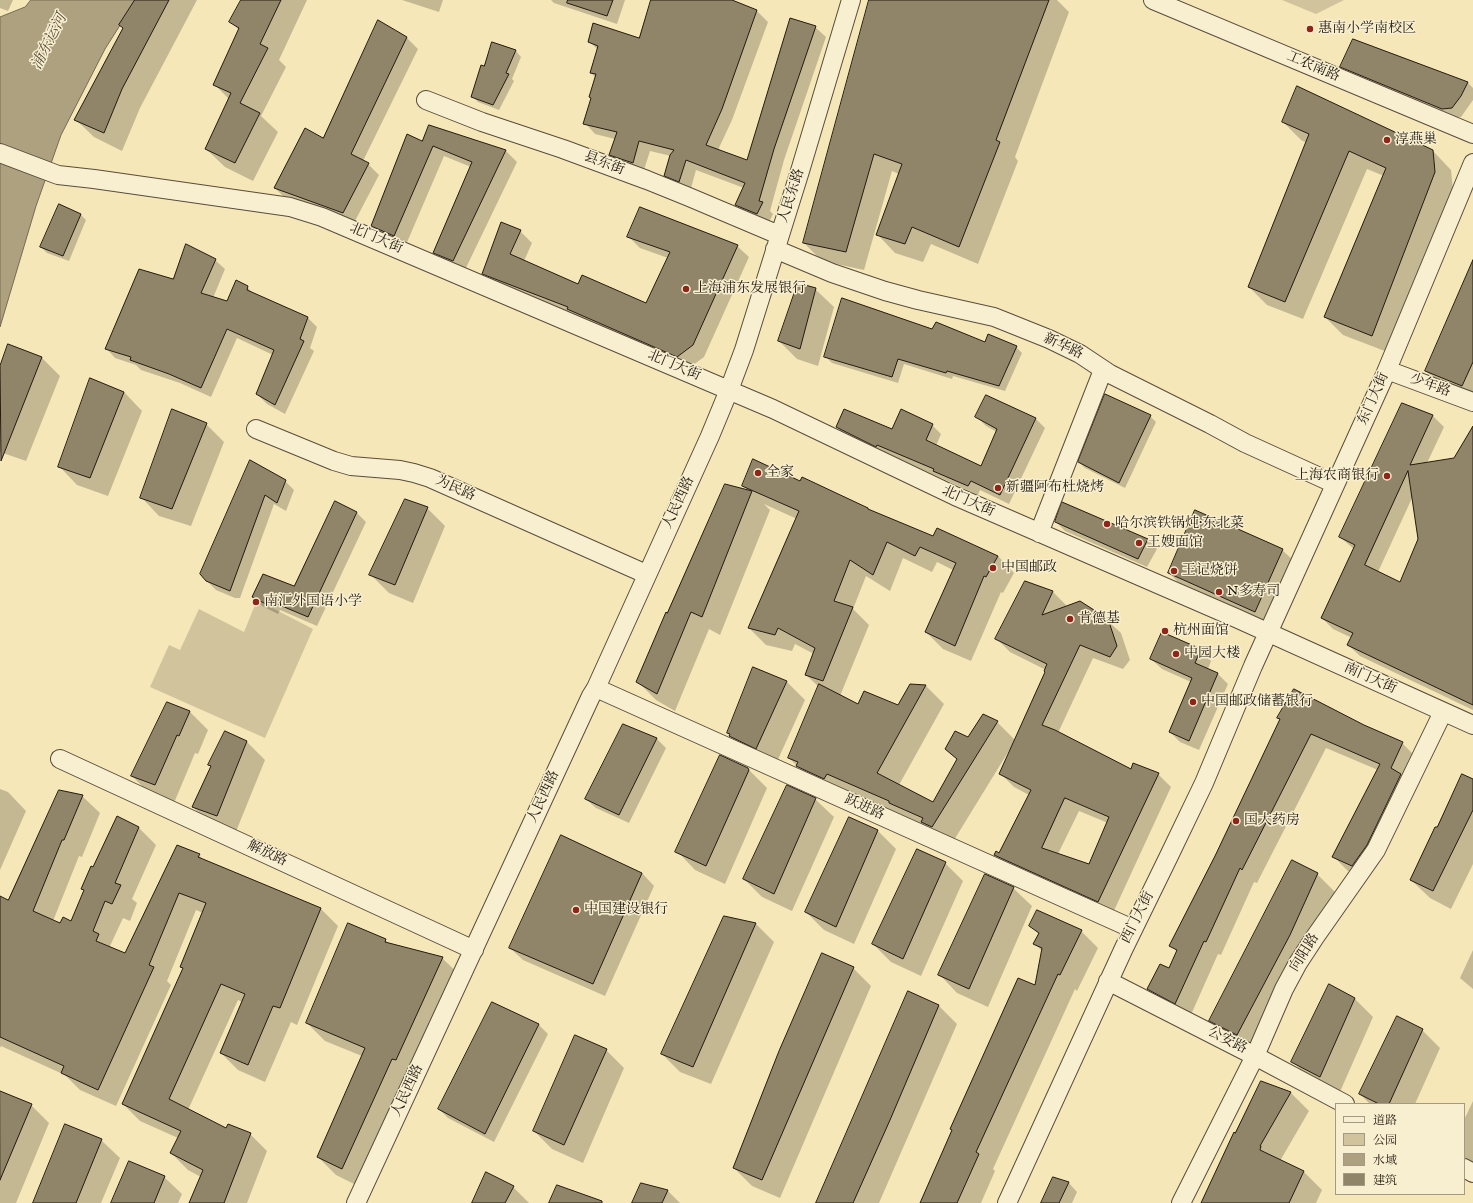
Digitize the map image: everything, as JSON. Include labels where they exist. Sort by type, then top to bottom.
[{"type":"street","name":"工农南路","points":[[1153,0],[1473,134]]},
{"type":"street","name":"人民东路","points":[[729,390],[744,350],[820,105],[845,2]]},
{"type":"street","name":"县东街","points":[[426,100],[482,122],[563,148],[647,180],[689,197],[777,242]]},
{"type":"street","name":"北门大街","points":[[0,154],[58,175],[290,207],[311,213],[773,409],[955,496],[1268,632]]},
{"type":"street","name":"东门大街","points":[[1268,632],[1387,370],[1473,163]]},
{"type":"street","name":"新华路","points":[[777,242],[832,273],[885,291],[918,300],[994,317],[1049,339],[1094,362],[1103,370],[1251,446],[1335,484]]},
{"type":"street","points":[[1039,533],[1103,370]]},
{"type":"street","name":"少年路","points":[[1387,370],[1473,402]]},
{"type":"street","name":"人民西路","points":[[356,1203],[596,688],[646,574],[710,436],[729,390]]},
{"type":"street","name":"为民路","points":[[256,429],[334,461],[351,466],[400,470],[430,478],[646,574]]},
{"type":"street","name":"南门大街","points":[[1268,632],[1473,725]]},
{"type":"street","name":"西门大街","points":[[1007,1203],[1108,981],[1204,783],[1268,632]]},
{"type":"street","name":"跃进路","points":[[596,688],[1133,929]]},
{"type":"street","name":"向阳路","points":[[1181,1203],[1255,1056],[1284,989],[1298,963],[1315,937],[1368,864],[1384,836],[1443,712]]},
{"type":"street","name":"解放路","points":[[60,759],[474,950]]},
{"type":"street","name":"公安路","points":[[1108,981],[1343,1103]]},
{"type":"green space","points":[[1282,0],[1344,0],[1316,14]]},
{"type":"green space","points":[[257,600],[313,629],[265,738],[150,687],[169,645],[180,650],[199,609],[244,632]]},
{"type":"water","name":"浦东运河","points":[[31,0],[136,0],[105,49],[61,135],[36,206],[0,327],[0,17],[25,7]]},
{"type":"building","points":[[135,0],[169,0],[122,89],[104,133],[74,120],[123,28],[119,25]]},
{"type":"building","points":[[241,0],[281,0],[260,44],[268,48],[240,103],[260,113],[235,163],[205,149],[231,93],[213,85],[239,28],[229,22]]},
{"type":"building","points":[[568,0],[613,0],[607,16],[567,3]]},
{"type":"building","points":[[651,0],[732,0],[757,10],[722,109],[706,145],[747,160],[790,18],[816,26],[774,149],[759,201],[763,202],[757,214],[735,205],[745,183],[686,160],[679,182],[664,176],[670,155],[674,150],[639,141],[633,163],[609,155],[617,132],[583,124],[591,98],[589,97],[596,74],[590,73],[598,46],[588,42],[593,23],[639,38]]},
{"type":"building","points":[[869,0],[1049,0],[996,140],[1000,142],[959,247],[912,227],[905,244],[876,235],[902,164],[874,154],[846,252],[803,243]]},
{"type":"building","points":[[378,20],[407,37],[351,154],[369,163],[343,213],[274,188],[305,128],[323,138]]},
{"type":"building","points":[[1353,39],[1468,82],[1461,96],[1452,108],[1442,109],[1340,67]]},
{"type":"building","points":[[492,42],[516,50],[506,73],[509,74],[493,105],[471,97],[481,65],[484,66]]},
{"type":"building","points":[[1297,86],[1433,150],[1435,172],[1372,336],[1324,317],[1386,168],[1349,151],[1285,302],[1248,287],[1309,134],[1282,122]]},
{"type":"building","points":[[429,125],[506,150],[453,261],[433,253],[472,162],[433,146],[394,236],[371,226],[407,134],[422,141]]},
{"type":"building","points":[[59,204],[81,214],[63,256],[40,247]]},
{"type":"building","name":"上海浦东发展银行","points":[[640,207],[738,245],[693,345],[677,357],[567,309],[568,307],[482,274],[501,222],[521,230],[510,254],[578,284],[582,275],[646,303],[670,252],[627,237]]},
{"type":"building","points":[[186,244],[216,259],[201,293],[227,301],[236,280],[248,286],[247,290],[308,317],[300,339],[304,341],[275,405],[256,394],[274,350],[227,329],[201,388],[169,374],[130,360],[131,357],[105,349],[139,269],[173,279]]},
{"type":"building","points":[[1473,260],[1473,362],[1462,386],[1425,371]]},
{"type":"building","points":[[798,283],[816,288],[800,349],[778,341]]},
{"type":"building","points":[[842,298],[932,329],[936,322],[985,342],[988,334],[1017,346],[999,386],[898,359],[892,377],[824,357]]},
{"type":"building","points":[[8,344],[42,357],[1,461],[0,366]]},
{"type":"building","points":[[90,378],[124,392],[90,478],[58,467]]},
{"type":"building","points":[[1105,394],[1151,415],[1119,483],[1078,462]]},
{"type":"building","points":[[986,395],[1036,418],[1000,495],[971,481],[968,486],[933,471],[934,469],[877,445],[876,447],[836,427],[844,409],[892,429],[901,409],[933,424],[926,440],[981,466],[997,429],[975,417]]},
{"type":"building","points":[[1402,403],[1433,415],[1410,465],[1454,458],[1473,426],[1473,705],[1347,645],[1353,633],[1321,618],[1355,545],[1339,537]],"holes":[[[1408,471],[1418,539],[1400,582],[1365,565]]]},
{"type":"building","points":[[172,409],[207,423],[172,509],[140,498]]},
{"type":"building","points":[[753,459],[800,481],[802,477],[868,509],[933,536],[937,528],[998,556],[986,577],[984,576],[955,646],[925,632],[956,563],[920,547],[915,556],[887,542],[873,575],[850,560],[834,601],[853,607],[823,681],[805,675],[815,648],[778,628],[775,635],[748,628],[799,511],[742,486]]},
{"type":"building","points":[[250,460],[286,480],[277,503],[265,495],[230,591],[206,581],[200,574]]},
{"type":"building","points":[[725,484],[752,491],[702,617],[691,612],[657,694],[636,682],[666,612],[667,613]]},
{"type":"building","points":[[405,499],[428,507],[395,585],[369,575]]},
{"type":"building","points":[[335,501],[357,512],[308,617],[270,601],[268,605],[252,597],[263,574],[294,586]]},
{"type":"building","points":[[1062,502],[1148,539],[1138,559],[1055,522]]},
{"type":"building","points":[[1195,510],[1283,549],[1255,612],[1168,573]]},
{"type":"building","points":[[1025,581],[1053,591],[1042,615],[1080,601],[1108,619],[1117,646],[1110,657],[1080,645],[1042,725],[1055,730],[1131,769],[1133,763],[1159,773],[1098,902],[994,855],[996,851],[999,853],[1031,790],[999,774],[1045,672],[1044,671],[1047,664],[995,639]],"holes":[[[1065,798],[1109,817],[1089,864],[1042,848]]]},
{"type":"building","points":[[1162,632],[1201,649],[1195,663],[1218,673],[1189,741],[1169,732],[1192,678],[1150,659]]},
{"type":"building","points":[[753,667],[787,681],[756,749],[729,736],[730,734],[727,733]]},
{"type":"building","points":[[819,684],[858,704],[864,691],[898,705],[910,684],[926,685],[877,773],[933,802],[957,759],[945,749],[955,731],[968,737],[983,714],[998,721],[932,827],[921,822],[923,818],[889,803],[889,801],[827,774],[824,779],[796,766],[798,762],[788,758]]},
{"type":"building","points":[[1294,689],[1364,725],[1403,742],[1391,768],[1401,774],[1367,845],[1352,866],[1332,857],[1380,764],[1311,734],[1242,870],[1240,868],[1206,942],[1204,941],[1175,1004],[1147,989],[1160,964],[1169,968],[1177,950],[1169,946],[1215,856],[1280,719],[1277,718]]},
{"type":"building","points":[[167,702],[190,711],[179,736],[177,735],[155,785],[131,776]]},
{"type":"building","points":[[623,724],[657,738],[619,815],[585,799]]},
{"type":"building","points":[[225,731],[247,741],[217,816],[192,807],[211,766],[208,765]]},
{"type":"building","points":[[720,755],[748,768],[749,770],[706,866],[675,852]]},
{"type":"building","points":[[1462,774],[1473,779],[1473,810],[1433,891],[1410,880]]},
{"type":"building","points":[[787,785],[816,798],[774,894],[743,879]]},
{"type":"building","points":[[59,790],[83,795],[64,840],[62,840],[33,911],[60,923],[63,917],[71,921],[84,890],[81,889],[91,866],[93,867],[117,816],[139,827],[115,883],[121,885],[112,904],[105,901],[93,931],[99,934],[96,941],[125,953],[177,845],[200,854],[198,857],[321,908],[280,1008],[273,1006],[248,1065],[220,1053],[245,994],[221,984],[169,1099],[226,1128],[228,1124],[251,1133],[224,1203],[189,1203],[203,1170],[170,1153],[181,1131],[122,1104],[183,968],[180,967],[206,903],[179,893],[149,965],[154,967],[98,1090],[61,1073],[64,1066],[0,1037],[0,896],[8,900]]},
{"type":"building","points":[[849,817],[878,830],[836,927],[805,912]]},
{"type":"building","name":"中国建设银行","points":[[561,835],[642,873],[593,984],[509,948]]},
{"type":"building","points":[[917,849],[946,862],[903,959],[872,944]]},
{"type":"building","points":[[1292,860],[1318,873],[1290,935],[1237,1035],[1209,1021]]},
{"type":"building","points":[[985,874],[1014,887],[969,989],[938,975]]},
{"type":"building","points":[[1037,910],[1082,930],[1060,975],[1058,974],[976,1152],[979,1154],[957,1203],[920,1203],[952,1130],[950,1129],[1018,978],[1035,985],[1042,948],[1033,944],[1039,933],[1029,926]]},
{"type":"building","points":[[724,916],[756,923],[693,1067],[661,1054]]},
{"type":"building","points":[[348,923],[386,939],[385,942],[443,957],[396,1060],[392,1059],[342,1169],[317,1157],[365,1048],[306,1023]]},
{"type":"building","points":[[822,953],[854,967],[762,1180],[733,1168],[779,1051]]},
{"type":"building","points":[[1329,984],[1355,998],[1320,1077],[1291,1062]]},
{"type":"building","points":[[908,991],[939,1005],[890,1120],[853,1203],[816,1203]]},
{"type":"building","points":[[492,1002],[539,1024],[485,1134],[438,1109]]},
{"type":"building","points":[[1397,1016],[1423,1029],[1389,1103],[1377,1103],[1359,1094]]},
{"type":"building","points":[[575,1035],[607,1049],[564,1145],[533,1131]]},
{"type":"building","points":[[1261,1081],[1291,1092],[1260,1146],[1260,1150],[1304,1171],[1289,1203],[1201,1203],[1234,1132],[1235,1133]]},
{"type":"building","points":[[0,1091],[32,1104],[0,1180]]},
{"type":"building","points":[[65,1124],[102,1139],[76,1203],[33,1203]]},
{"type":"building","points":[[129,1161],[165,1176],[154,1203],[111,1203]]},
{"type":"building","points":[[486,1172],[514,1186],[505,1203],[472,1203]]},
{"type":"building","points":[[1053,1177],[1069,1182],[1059,1203],[1041,1203]]},
{"type":"building","points":[[641,1183],[668,1190],[662,1203],[632,1203]]},
{"type":"building","points":[[557,1185],[602,1201],[602,1203],[549,1203]]},
{"type":"place","name":"惠南小学南校区","points":[[1310,29]]},
{"type":"place","name":"淳燕巢","points":[[1387,140]]},
{"type":"place","name":"上海浦东发展银行","points":[[686,289]]},
{"type":"place","name":"全家","points":[[758,473]]},
{"type":"place","name":"上海农商银行","points":[[1387,476]]},
{"type":"place","name":"新疆阿布杜烧烤","points":[[998,488]]},
{"type":"place","name":"哈尔滨铁锅炖·东北菜","points":[[1107,524]]},
{"type":"place","name":"王嫂面馆","points":[[1139,543]]},
{"type":"place","name":"中国邮政","points":[[993,568]]},
{"type":"place","name":"王记烧饼","points":[[1174,571]]},
{"type":"place","name":"N多寿司","points":[[1219,592]]},
{"type":"place","name":"南汇外国语小学","points":[[256,602]]},
{"type":"place","name":"肯德基","points":[[1070,619]]},
{"type":"place","name":"杭州面馆","points":[[1165,631]]},
{"type":"place","name":"中园大楼","points":[[1176,654]]},
{"type":"place","name":"中国邮政储蓄银行","points":[[1193,702]]},
{"type":"place","name":"国大药房","points":[[1236,821]]},
{"type":"place","name":"中国建设银行","points":[[576,910]]}]
